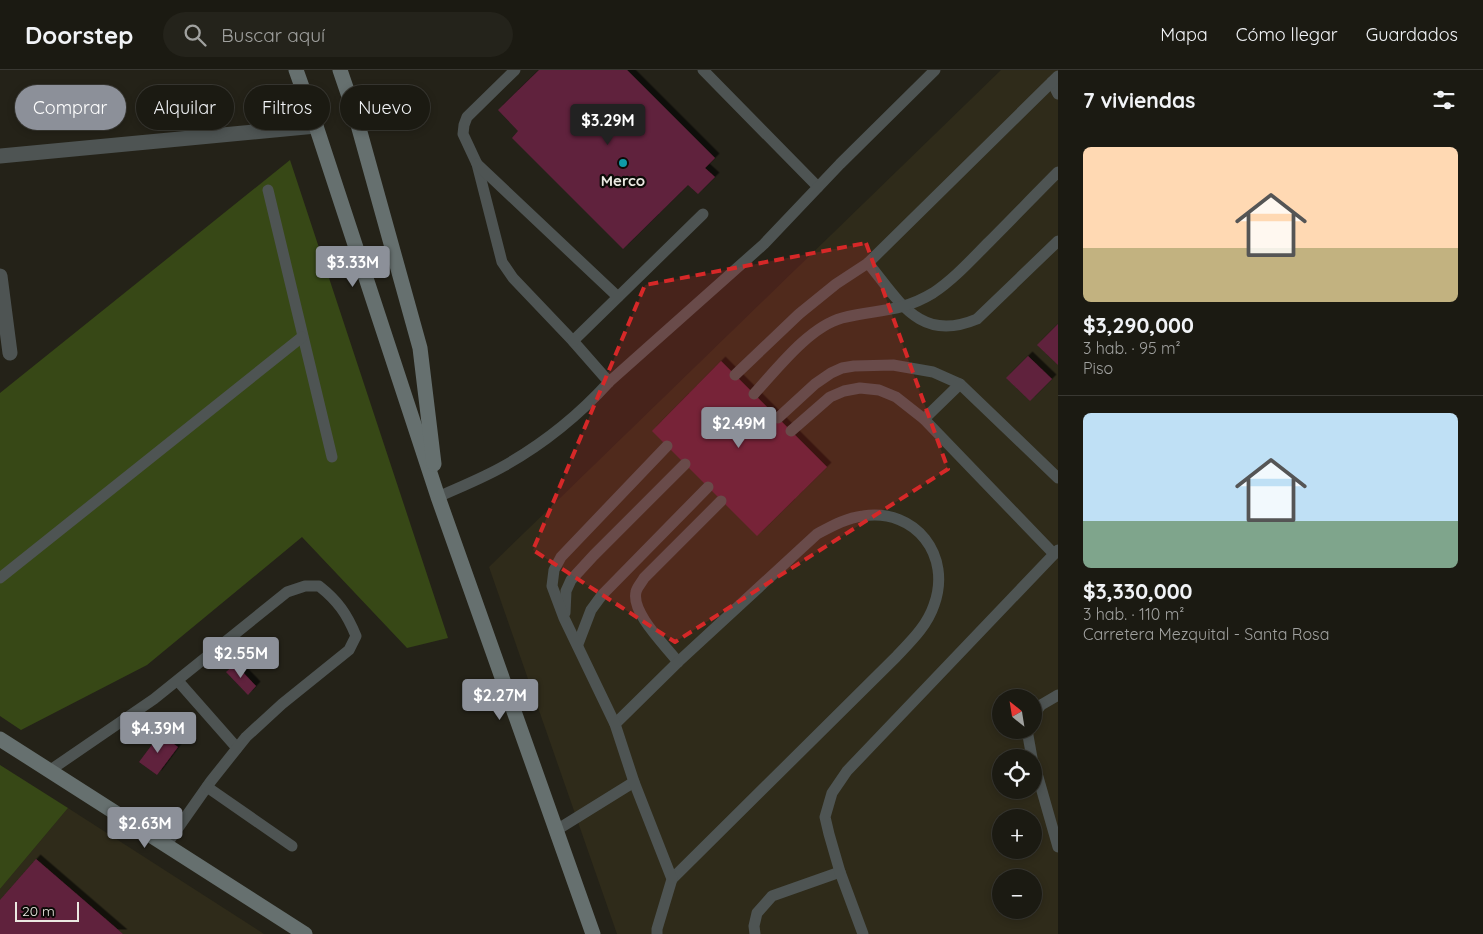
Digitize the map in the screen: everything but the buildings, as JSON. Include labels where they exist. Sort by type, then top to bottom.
[{"type":"main road","points":[[296,70],[301,85]]},
{"type":"main road","points":[[340,70],[367,153],[420,348],[438,497]]},
{"type":"main road","points":[[317,130],[438,497],[593,934]]},
{"type":"main road","points":[[0,739],[305,934]]},
{"type":"street","points":[[0,156],[274,130]]},
{"type":"street","points":[[0,276],[10,353]]},
{"type":"lane","points":[[515,70],[467,118],[463,134],[477,164],[502,262],[513,278],[574,341],[609,382]]},
{"type":"lane","points":[[704,70],[818,187]]},
{"type":"lane","points":[[438,497],[505,466],[544,441],[586,407],[609,382],[764,244],[935,70]]},
{"type":"lane","points":[[1055,79],[1058,94]]},
{"type":"lane","points":[[735,375],[799,314],[836,284],[868,263],[1055,79]]},
{"type":"lane","points":[[477,164],[618,297]]},
{"type":"lane","points":[[754,394],[802,344],[822,327],[841,319],[904,307],[934,292],[960,272],[1058,172]]},
{"type":"lane","points":[[268,190],[332,457]]},
{"type":"lane","points":[[574,341],[703,214]]},
{"type":"lane","points":[[868,263],[904,307],[917,319],[935,325],[961,326],[977,319],[1058,241]]},
{"type":"lane","points":[[0,578],[302,337]]},
{"type":"lane","points":[[778,418],[815,384],[842,368],[894,365],[933,372],[960,384],[1058,478]]},
{"type":"lane","points":[[924,418],[960,384]]},
{"type":"lane","points":[[791,431],[830,397],[860,388],[880,390],[896,398],[924,418],[1056,552],[847,771],[832,793],[825,817],[828,834],[863,934]]},
{"type":"lane","points":[[667,446],[561,557],[554,570],[552,586],[564,618],[615,724],[634,782],[672,878]]},
{"type":"lane","points":[[564,618],[566,591],[571,580],[685,464]]},
{"type":"lane","points":[[578,644],[591,610],[602,595],[708,487]]},
{"type":"lane","points":[[678,662],[645,621],[636,604],[636,592],[644,578],[722,500]]},
{"type":"lane","points":[[615,724],[678,662],[817,534],[841,521],[864,515],[881,515],[902,520],[917,530],[929,544],[937,560],[938,587],[935,604],[925,625],[896,657],[672,878],[657,934]]},
{"type":"lane","points":[[50,771],[154,699],[287,592],[305,586],[319,586],[333,597],[349,618],[356,636],[349,650],[282,704],[246,737],[207,787],[166,845]]},
{"type":"lane","points":[[178,680],[237,748]]},
{"type":"lane","points":[[1042,704],[1058,695]]},
{"type":"lane","points":[[555,831],[634,782]]},
{"type":"lane","points":[[207,787],[292,846]]},
{"type":"lane","points":[[1042,791],[1058,847]]},
{"type":"lane","points":[[755,934],[754,926],[757,913],[772,896],[840,872]]},
{"type":"highlighted area","points":[[866,243],[948,469],[675,642],[533,550],[645,285]]},
{"type":"shaded area","points":[[1001,70],[1058,70],[1058,934],[617,934],[489,567]]},
{"type":"shaded area","points":[[68,808],[264,934],[0,934],[0,889]]},
{"type":"green space","points":[[290,160],[448,638],[407,648],[302,537],[147,665],[21,730],[0,716],[0,393]]},
{"type":"green space","points":[[0,765],[68,808],[0,889]]},
{"type":"place","name":"Merco","points":[[623,163]]}]
